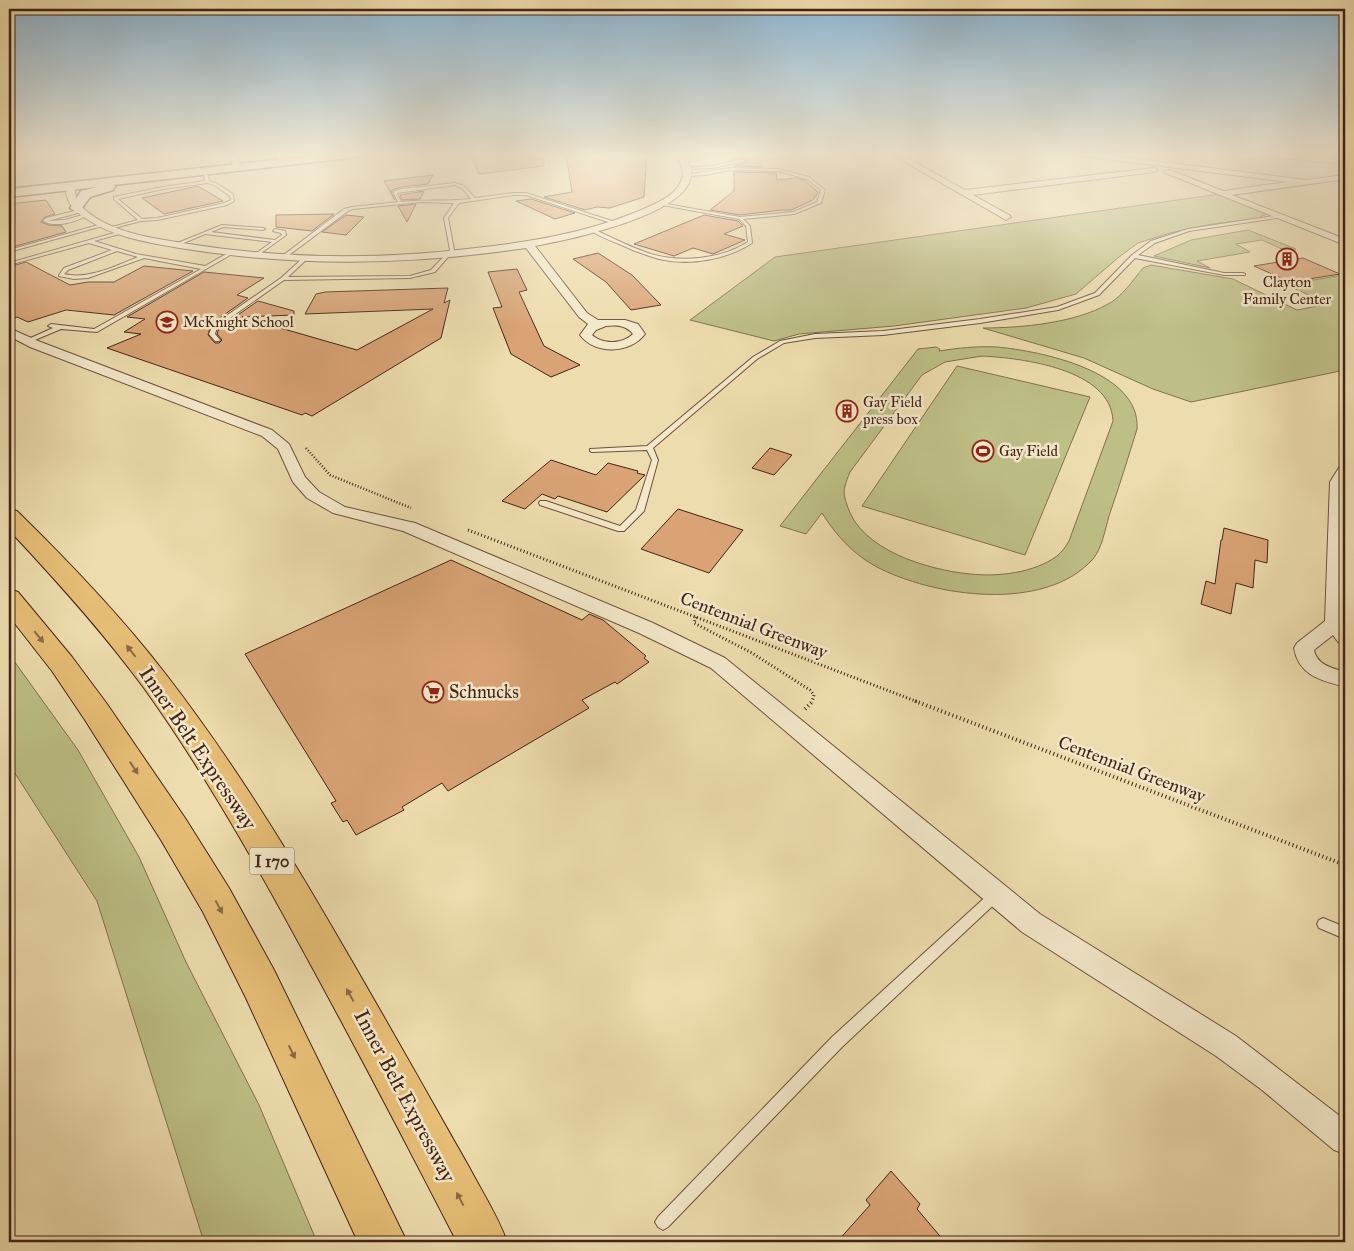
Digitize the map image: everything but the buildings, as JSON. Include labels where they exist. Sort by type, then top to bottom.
[{"type":"highway","name":"Inner Belt Expressway","points":[[9,516],[55,563],[120,636],[155,681],[230,791],[318,938],[483,1242]]},
{"type":"highway","points":[[9,598],[62,664],[96,712],[173,829],[216,900],[260,984],[383,1242]]},
{"type":"street","points":[[83,212],[120,232],[230,254],[305,258],[379,258],[450,254],[529,245],[592,231],[642,212]]},
{"type":"street","points":[[998,212],[1006,217]]},
{"type":"street","points":[[1271,212],[1345,242]]},
{"type":"street","points":[[529,245],[582,315],[597,325]]},
{"type":"street","points":[[9,332],[267,433],[284,447],[298,479],[313,495],[339,510],[409,527],[646,628],[718,663],[1031,923],[1226,1046],[1272,1080],[1345,1139]]},
{"type":"street","points":[[1345,469],[1338,482],[1342,489],[1340,630],[1304,648],[1306,660],[1317,670],[1345,680]]},
{"type":"lane","points":[[75,212],[45,221],[50,223],[59,222],[78,212]]},
{"type":"lane","points":[[132,212],[142,220]]},
{"type":"lane","points":[[9,251],[107,226],[187,212]]},
{"type":"lane","points":[[283,257],[343,212]]},
{"type":"lane","points":[[284,279],[410,277],[432,271],[452,250],[446,218],[451,212]]},
{"type":"lane","points":[[583,212],[616,223]]},
{"type":"lane","points":[[709,212],[740,218],[796,212]]},
{"type":"lane","points":[[592,450],[649,448],[755,358],[782,342],[815,336],[883,333],[980,321],[1058,308],[1096,294],[1134,256],[1153,242],[1188,230],[1281,216]]},
{"type":"lane","points":[[592,231],[651,256],[678,259],[703,258],[727,255],[742,249],[750,242],[748,226],[740,218]]},
{"type":"lane","points":[[177,244],[204,232],[228,225],[264,228]]},
{"type":"lane","points":[[257,256],[284,235],[283,232],[275,230]]},
{"type":"lane","points":[[9,264],[120,232]]},
{"type":"lane","points":[[204,232],[275,241]]},
{"type":"lane","points":[[88,241],[143,257],[206,268]]},
{"type":"lane","points":[[116,250],[66,269],[61,275],[74,278],[88,277],[143,257]]},
{"type":"lane","points":[[51,326],[95,331],[230,254]]},
{"type":"lane","points":[[1134,256],[1216,273],[1243,274]]},
{"type":"lane","points":[[217,340],[212,334],[215,326],[284,279],[305,258]]},
{"type":"lane","points":[[28,341],[60,327]]},
{"type":"lane","points":[[543,503],[621,529],[640,511],[655,460],[649,448]]},
{"type":"lane","points":[[663,1222],[837,1042],[996,895]]},
{"type":"lane","points":[[1323,924],[1345,933]]},
{"type":"path","points":[[303,445],[330,475],[419,511]]},
{"type":"path","name":"Centennial Greenway","points":[[465,529],[1345,864]]},
{"type":"path","points":[[696,617],[694,623],[752,653],[810,690],[814,695],[812,703],[788,722]]},
{"type":"green space","points":[[1089,212],[1265,212],[1269,214],[1261,216],[1262,218],[1212,224],[1170,233],[1138,243],[1076,294],[1026,308],[894,326],[799,334],[774,341],[690,320],[775,257]]},
{"type":"green space","points":[[1248,230],[1296,249],[1286,251],[1262,240],[1236,244],[1250,252],[1197,261],[1210,268],[1154,256],[1191,240]]},
{"type":"green space","points":[[1151,265],[1233,279],[1297,310],[1328,304],[1285,284],[1345,273],[1345,370],[1191,402],[1153,389],[1084,358],[983,328],[1031,325],[1080,316],[1113,301],[1127,288],[1143,268]]},
{"type":"green space","points":[[936,347],[940,349],[939,351],[997,347],[1038,353],[1085,368],[1106,379],[1123,392],[1134,409],[1137,429],[1099,550],[1093,559],[1072,576],[1047,587],[1018,593],[957,592],[927,586],[899,577],[875,566],[845,543],[822,513],[806,534],[780,526],[918,349]],"holes":[[[982,356],[1040,364],[1081,378],[1097,389],[1108,403],[1113,421],[1068,543],[1057,556],[1048,562],[1027,570],[992,575],[953,572],[935,568],[898,555],[881,546],[854,521],[847,505],[844,491],[850,472],[922,375],[945,362]]]},
{"type":"green space","name":"Gay Field","points":[[957,366],[1090,397],[1025,555],[862,506]]},
{"type":"green space","points":[[9,654],[78,750],[139,857],[186,962],[259,1105],[317,1242],[204,1242],[97,901],[9,764]]},
{"type":"place","name":"Clayton Family Center","points":[[1287,259]]},
{"type":"place","name":"McKnight School","points":[[167,322]]},
{"type":"place","name":"Gay Field press box","points":[[847,411]]},
{"type":"place","name":"Gay Field","points":[[983,451]]},
{"type":"place","name":"Schnucks","points":[[433,692]]}]
